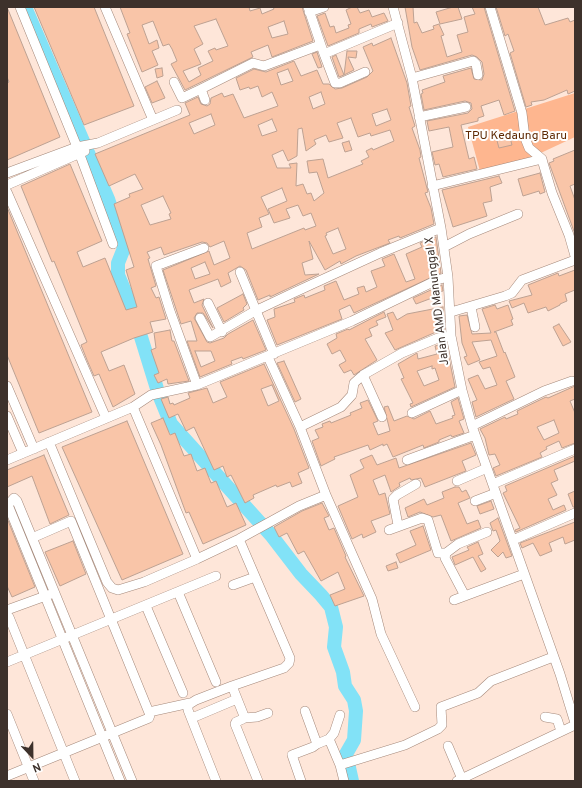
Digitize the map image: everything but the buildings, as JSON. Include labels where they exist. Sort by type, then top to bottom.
[{"type":"street","points":[[20,7],[78,151],[112,244]]},
{"type":"street","points":[[106,7],[153,120]]},
{"type":"street","points":[[324,7],[308,9],[335,82],[340,83],[365,72]]},
{"type":"street","name":"Jalan AMD Manunggal X","points":[[393,7],[412,78],[441,228],[448,277],[452,336],[462,390],[474,431],[560,674],[575,724]]},
{"type":"street","points":[[490,7],[522,113],[525,138],[529,148],[542,159],[575,256]]},
{"type":"street","points":[[174,82],[182,98],[253,63],[264,66],[322,49],[398,23]]},
{"type":"street","points":[[412,78],[472,61],[476,64],[478,75]]},
{"type":"street","points":[[201,89],[205,100]]},
{"type":"street","points":[[419,117],[466,107]]},
{"type":"street","points":[[7,185],[78,151],[177,110]]},
{"type":"street","points":[[7,173],[78,151]]},
{"type":"street","points":[[432,186],[542,159]]},
{"type":"street","points":[[7,192],[106,418]]},
{"type":"street","points":[[444,246],[474,231],[518,214]]},
{"type":"street","points":[[200,318],[210,338],[255,311],[380,253],[441,228]]},
{"type":"street","points":[[198,385],[170,311],[156,266],[204,248]]},
{"type":"street","points":[[451,312],[505,296],[512,293],[522,280],[575,260]]},
{"type":"street","points":[[240,272],[326,495],[372,599],[381,634],[415,707]]},
{"type":"street","points":[[7,460],[34,450],[49,442],[133,407],[155,393],[198,385],[352,321],[437,280],[448,277]]},
{"type":"street","points":[[208,303],[222,332]]},
{"type":"street","points":[[471,307],[475,327]]},
{"type":"street","points":[[300,427],[341,407],[352,395],[354,384],[362,376],[402,353],[438,338],[452,336]]},
{"type":"street","points":[[362,376],[382,417]]},
{"type":"street","points":[[408,460],[474,431],[544,391],[572,381]]},
{"type":"street","points":[[7,386],[34,450]]},
{"type":"street","points":[[412,413],[462,390]]},
{"type":"street","points":[[133,407],[196,559]]},
{"type":"street","points":[[7,416],[23,453]]},
{"type":"street","points":[[49,442],[107,582],[112,588],[118,590],[125,589],[196,559],[239,539],[299,506],[326,495]]},
{"type":"street","points":[[493,484],[575,449]]},
{"type":"street","points":[[457,481],[487,468]]},
{"type":"street","points":[[398,525],[393,499],[416,484]]},
{"type":"street","points":[[475,501],[496,494]]},
{"type":"street","points":[[50,595],[32,538],[18,501],[14,498],[8,505],[50,595],[120,781]]},
{"type":"street","points":[[513,540],[575,513]]},
{"type":"street","points":[[389,530],[398,525],[422,518],[428,520],[438,553],[446,553],[458,544],[487,532]]},
{"type":"street","points":[[7,776],[149,718],[150,712],[70,521],[32,538]]},
{"type":"street","points":[[150,712],[190,703],[232,686],[284,668],[289,664],[290,658],[239,539]]},
{"type":"street","points":[[446,553],[445,558],[465,596]]},
{"type":"street","points":[[454,600],[524,574]]},
{"type":"street","points":[[7,662],[216,576]]},
{"type":"street","points":[[233,584],[255,577]]},
{"type":"street","points":[[178,592],[216,682]]},
{"type":"street","points":[[50,595],[8,614],[23,655],[75,781]]},
{"type":"street","points":[[146,606],[182,693]]},
{"type":"street","points":[[67,637],[112,733],[132,781]]},
{"type":"street","points":[[345,764],[405,745],[438,729],[442,725],[441,707],[478,692],[491,681],[553,657]]},
{"type":"street","points":[[232,686],[244,718]]},
{"type":"street","points":[[192,718],[237,699]]},
{"type":"street","points":[[190,703],[188,710],[216,781]]},
{"type":"street","points":[[304,711],[317,744]]},
{"type":"street","points":[[258,781],[235,724],[244,718],[257,717],[268,713]]},
{"type":"street","points":[[7,714],[34,781]]},
{"type":"street","points":[[301,781],[292,756],[313,748],[317,744],[329,739],[334,733],[340,715]]},
{"type":"street","points":[[544,717],[557,719],[561,731]]},
{"type":"street","points":[[448,746],[459,780],[575,724]]},
{"type":"street","points":[[329,739],[345,764],[344,781]]},
{"type":"green space","name":"TPU Kedaung Baru","points":[[575,93],[575,137],[530,158],[480,171],[468,127]]},
{"type":"waterway","points":[[25,7],[108,199],[124,248],[118,263],[118,275],[133,311],[158,392],[171,424],[271,535],[301,574],[331,607],[336,627],[334,647],[343,672],[345,686],[354,700],[356,711],[354,740],[346,754],[352,781]]}]
